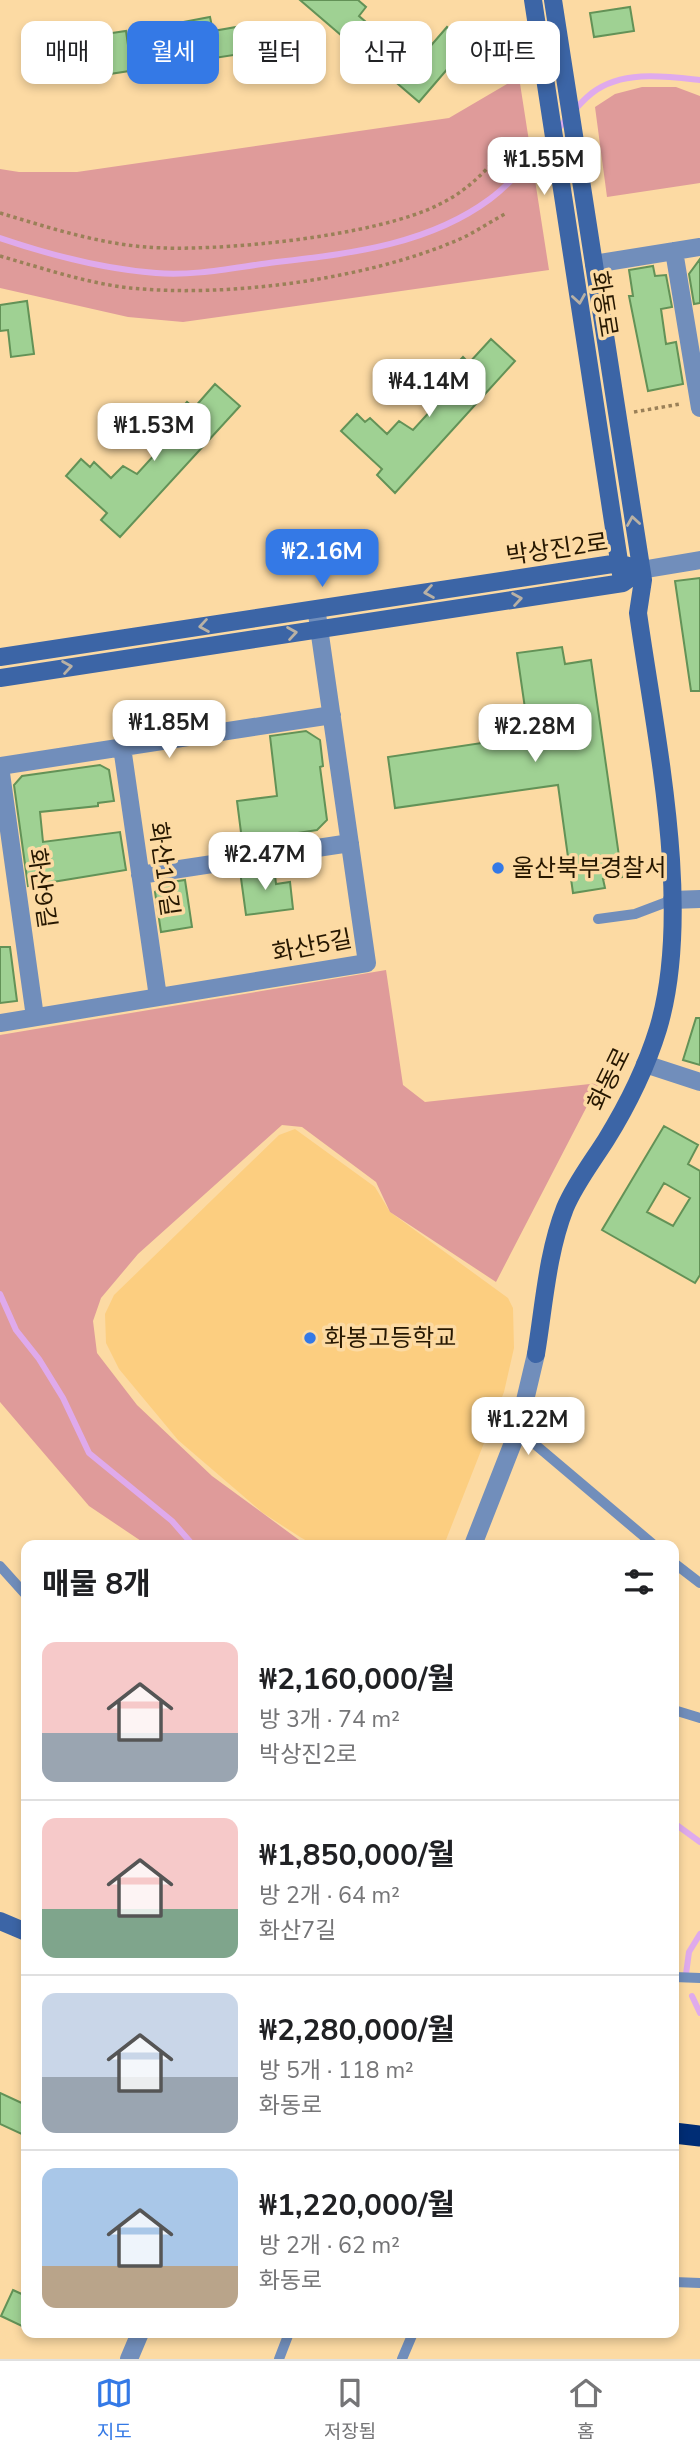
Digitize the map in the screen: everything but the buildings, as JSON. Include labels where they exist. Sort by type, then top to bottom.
[{"type":"highway","points":[[679,2134],[700,2136]]},
{"type":"street","name":"화동로","points":[[533,0],[623,583],[638,612]]},
{"type":"street","name":"화동로","points":[[475,1540],[518,1430],[536,1354],[550,1261],[566,1206],[631,1096],[659,1027],[668,976],[672,900],[670,844],[638,612],[641,570],[553,0]]},
{"type":"street","points":[[594,264],[700,247]]},
{"type":"street","points":[[674,251],[699,404]]},
{"type":"street","points":[[641,570],[700,560]]},
{"type":"street","name":"박상진2로","points":[[0,657],[620,563],[641,570]]},
{"type":"street","name":"박상진2로","points":[[0,678],[623,583],[641,570]]},
{"type":"street","name":"화산5길","points":[[0,1023],[367,963],[316,609]]},
{"type":"street","points":[[0,766],[331,715]]},
{"type":"street","name":"화산10길","points":[[122,747],[158,997]]},
{"type":"street","name":"화산9길","points":[[0,766],[35,1017]]},
{"type":"street","points":[[140,875],[350,843]]},
{"type":"street","points":[[672,900],[700,899]]},
{"type":"street","points":[[645,1063],[700,1082]]},
{"type":"street","points":[[0,1921],[21,1930]]},
{"type":"street","points":[[129,2359],[139,2338]]},
{"type":"lane","points":[[598,919],[635,914],[672,900]]},
{"type":"lane","points":[[518,1430],[648,1540]]},
{"type":"lane","points":[[0,1566],[21,1589]]},
{"type":"lane","points":[[679,1567],[700,1583]]},
{"type":"lane","points":[[679,1712],[700,1718]]},
{"type":"lane","points":[[679,1977],[700,1978]]},
{"type":"lane","points":[[679,2281],[700,2283]]},
{"type":"lane","points":[[279,2359],[287,2338]]},
{"type":"lane","points":[[402,2359],[411,2338]]},
{"type":"path","points":[[0,212],[91,237],[145,247],[262,243],[400,219],[439,205],[476,181],[501,153]]},
{"type":"path","points":[[0,256],[128,288],[193,291],[259,286],[333,275],[407,259],[462,239],[506,212]]},
{"type":"path","points":[[634,412],[699,404]]},
{"type":"shaded area","points":[[507,84],[520,84],[549,270],[183,322],[128,317],[0,288],[0,169],[19,172],[77,172],[449,118]]},
{"type":"shaded area","points":[[642,87],[676,87],[700,96],[700,183],[607,197],[595,107],[615,94]]},
{"type":"shaded area","points":[[386,970],[403,1085],[425,1102],[599,1083],[496,1282],[390,1212],[376,1182],[302,1127],[282,1125],[138,1254],[101,1298],[93,1321],[97,1353],[137,1405],[212,1476],[299,1540],[140,1540],[89,1506],[0,1402],[0,1035]]},
{"type":"shaded area","name":"화봉고등학교","points":[[295,1129],[375,1187],[390,1212],[508,1298],[513,1308],[514,1348],[504,1392],[446,1540],[305,1540],[300,1537],[263,1513],[178,1440],[119,1369],[106,1343],[105,1314],[114,1295],[279,1135]]},
{"type":"waterway","points":[[557,130],[592,93],[616,81],[644,76],[700,80]]},
{"type":"waterway","points":[[0,238],[96,265],[169,274],[209,272],[351,252],[410,238],[464,215],[506,186],[549,138]]},
{"type":"waterway","points":[[0,1294],[16,1330],[39,1359],[63,1398],[89,1453],[172,1521],[189,1540]]},
{"type":"waterway","points":[[679,1827],[700,1842]]},
{"type":"waterway","points":[[686,1974],[689,1952],[700,1934]]},
{"type":"waterway","points":[[692,1996],[700,2013]]},
{"type":"place","name":"울산북부경찰서","points":[[498,868]]},
{"type":"place","name":"화봉고등학교","points":[[310,1338]]}]
